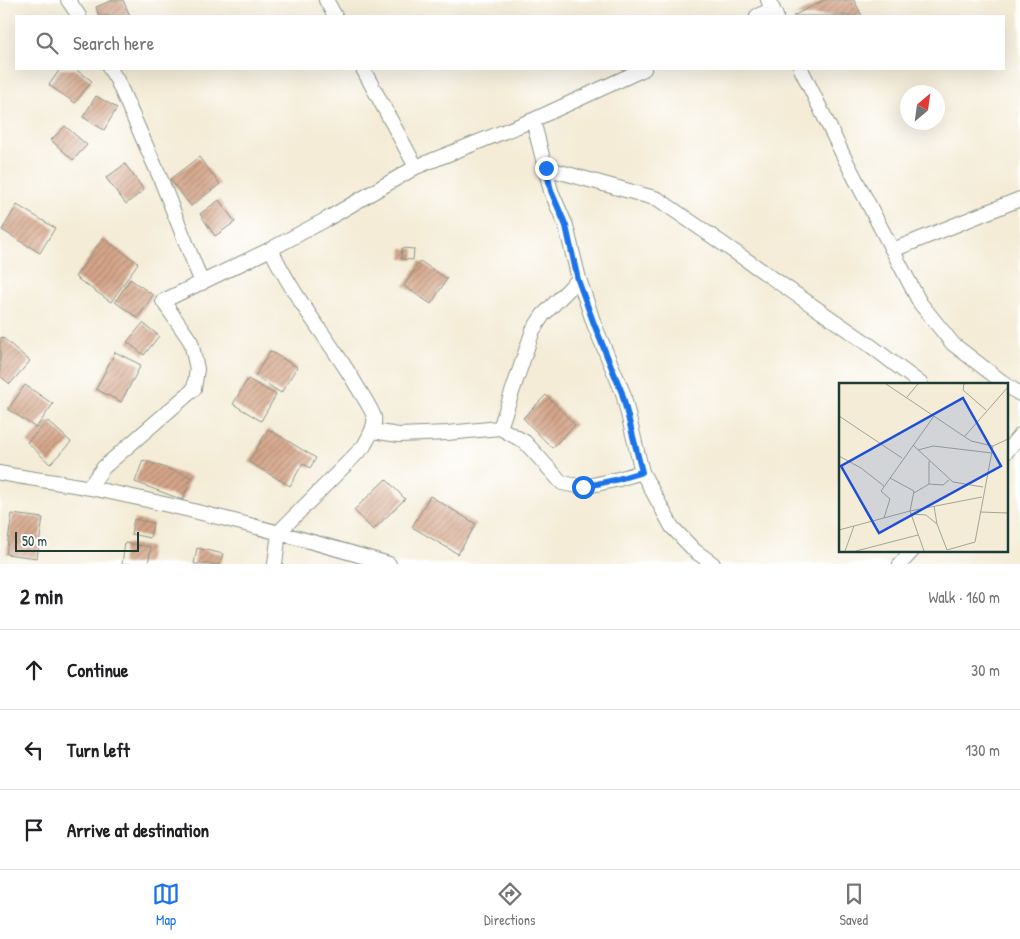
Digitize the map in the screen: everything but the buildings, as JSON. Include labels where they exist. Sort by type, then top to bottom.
[{"type":"street","points":[[68,0],[78,15]]},
{"type":"street","points":[[326,0],[334,15]]},
{"type":"street","points":[[759,15],[772,8]]},
{"type":"street","points":[[111,70],[117,80],[160,175],[202,283]]},
{"type":"street","points":[[364,70],[416,167]]},
{"type":"street","points":[[90,488],[104,467],[194,388],[196,369],[191,342],[163,300],[272,249],[416,167],[533,120],[642,70]]},
{"type":"street","points":[[801,70],[845,159],[920,303],[953,344],[1005,383]]},
{"type":"street","points":[[533,120],[551,191],[566,226],[578,280],[622,393],[642,472],[672,527],[695,551],[713,564]]},
{"type":"street","points":[[546,168],[658,199],[863,340],[920,383]]},
{"type":"street","points":[[893,250],[1020,199]]},
{"type":"street","points":[[272,249],[281,271],[293,291],[339,356],[374,417],[372,431],[364,446],[279,532],[280,562]]},
{"type":"street","points":[[500,428],[524,360],[532,330],[578,280]]},
{"type":"street","points":[[1008,385],[1020,394]]},
{"type":"street","points":[[372,431],[399,435],[500,428],[525,442],[562,483],[583,487],[642,472]]},
{"type":"street","points":[[1008,449],[1020,435]]},
{"type":"street","points":[[0,473],[90,488],[279,532],[360,560],[389,564]]},
{"type":"street","points":[[900,564],[911,552]]},
{"type":"route","points":[[546,168],[551,191],[566,226],[578,280],[622,393],[642,472],[583,487]]}]
